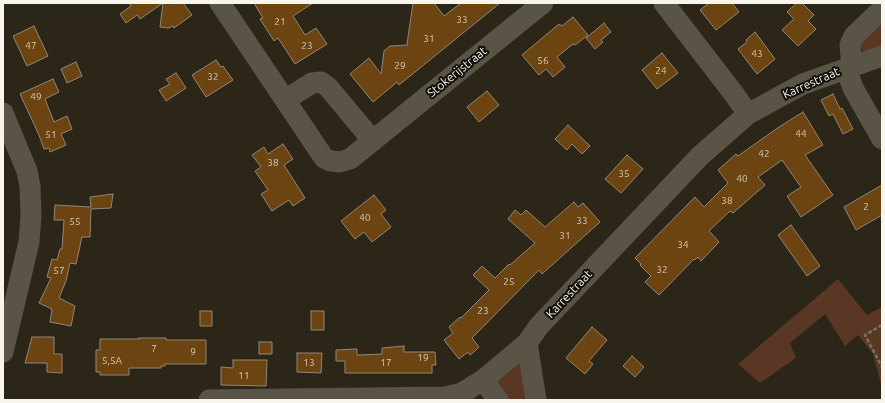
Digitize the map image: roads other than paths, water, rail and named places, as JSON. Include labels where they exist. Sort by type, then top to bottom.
[{"type":"street","name":"Stokerijstraat","points":[[220,3],[324,158],[331,162],[340,162],[350,158],[373,141],[542,3]]},
{"type":"street","points":[[664,3],[748,114]]},
{"type":"street","points":[[882,9],[854,36],[850,45],[849,67],[853,88],[882,139]]},
{"type":"street","name":"Karrestraat","points":[[209,400],[445,397],[462,393],[483,380],[526,343],[539,326],[700,156],[748,114],[803,84],[882,56]]},
{"type":"street","points":[[285,100],[312,83],[321,82],[328,87],[373,141]]},
{"type":"street","points":[[3,113],[27,171],[30,186],[31,216],[29,242],[3,352]]},
{"type":"street","points":[[526,343],[536,400]]},
{"type":"street","points":[[483,380],[498,400]]}]
